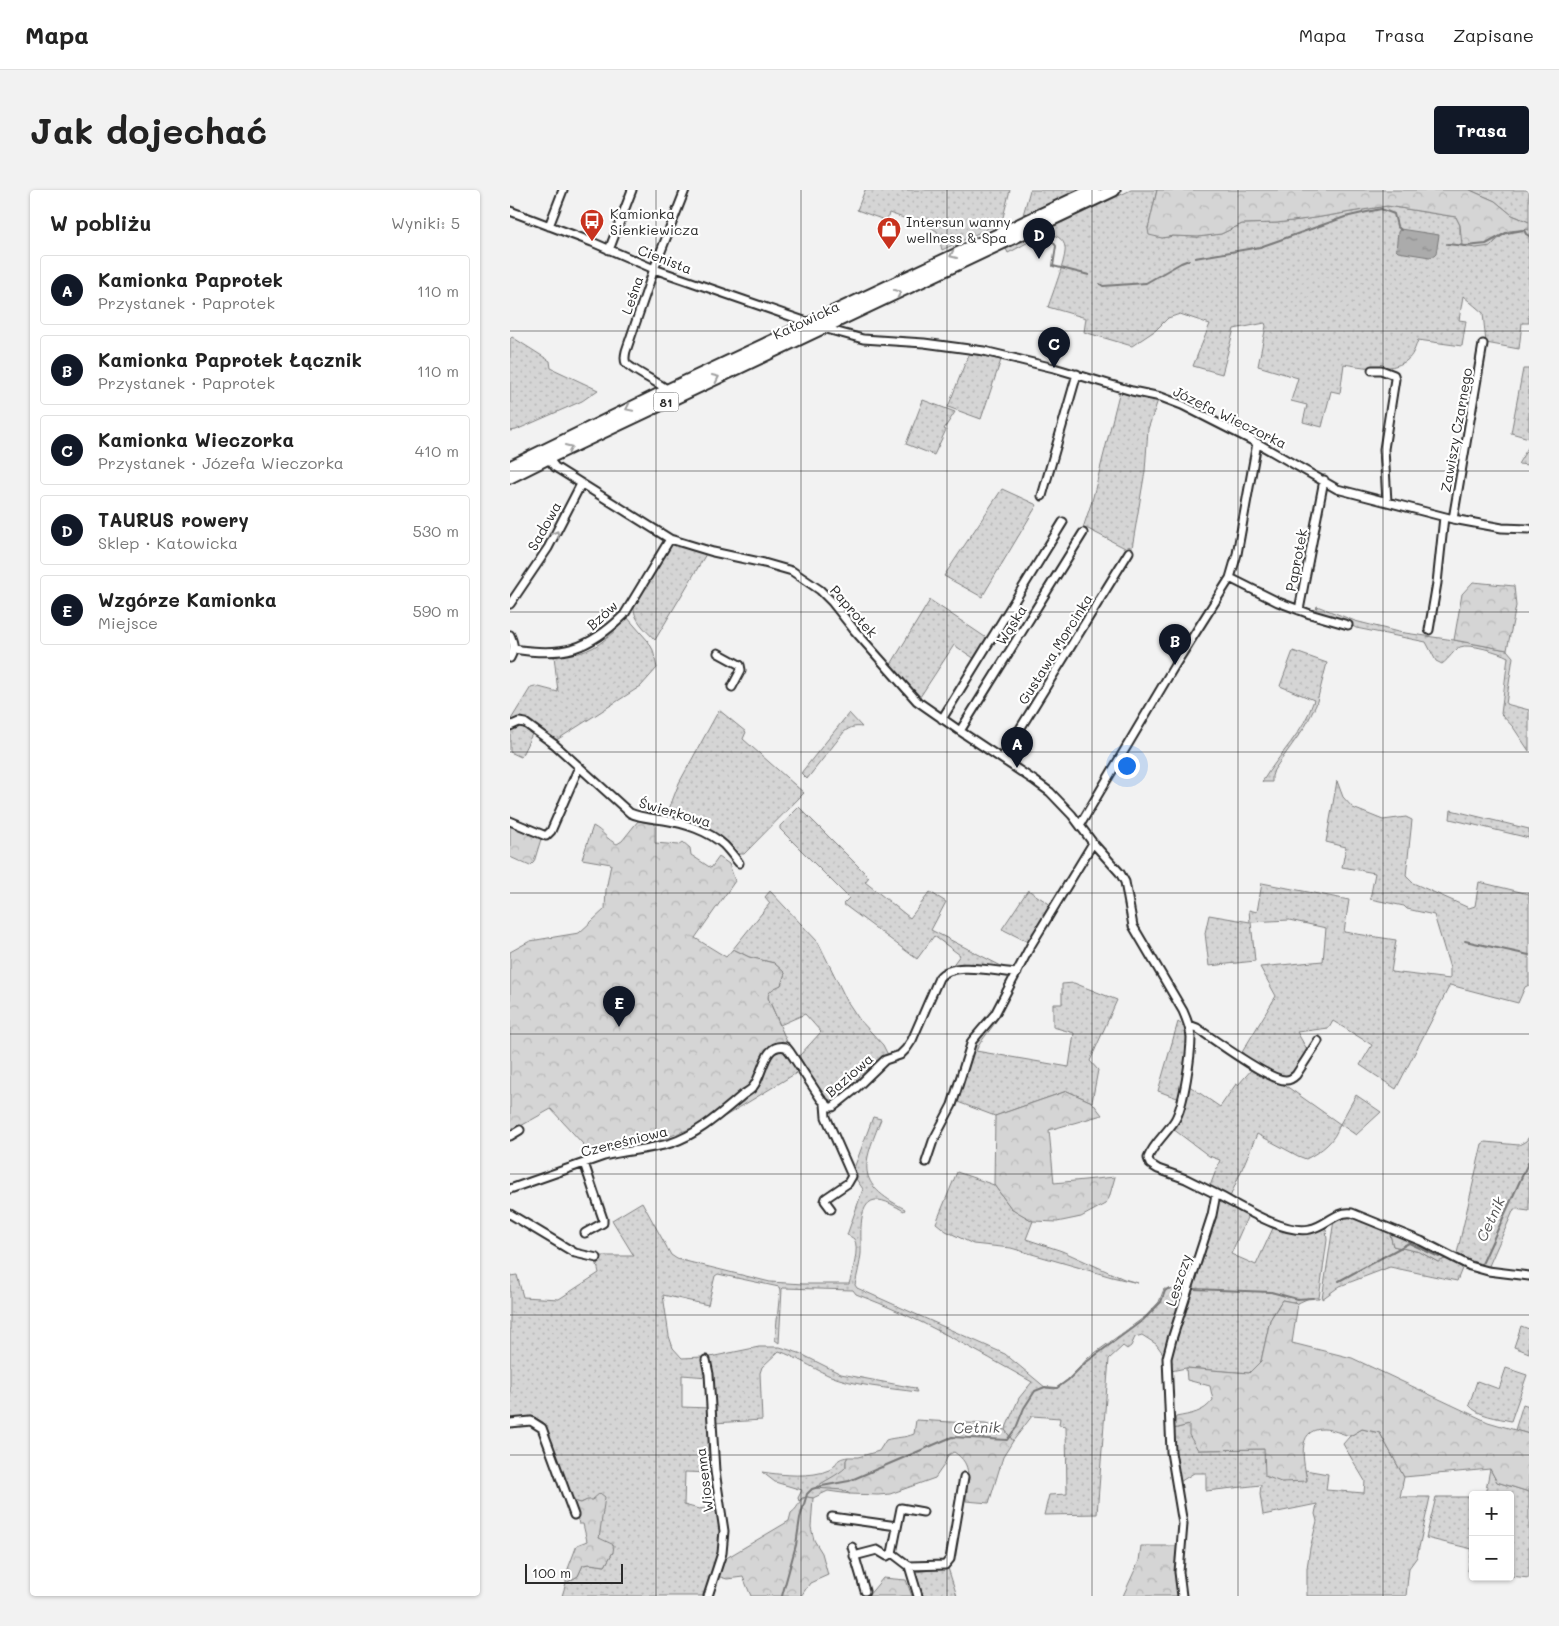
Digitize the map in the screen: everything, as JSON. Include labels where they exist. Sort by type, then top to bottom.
[{"type":"main road","name":"Katowicka","points":[[510,467],[668,390],[1093,190]]},
{"type":"main road","name":"Katowicka","points":[[510,477],[1114,190]]},
{"type":"street","points":[[549,226],[563,190]]},
{"type":"street","points":[[609,250],[632,190]]},
{"type":"street","name":"Leśna","points":[[668,390],[653,379],[630,367],[625,358],[654,269],[684,190]]},
{"type":"street","name":"Cienista","points":[[510,211],[654,269],[810,323]]},
{"type":"street","points":[[782,313],[787,317],[790,324],[784,336]]},
{"type":"street","points":[[849,336],[844,332],[843,326],[854,314]]},
{"type":"street","name":"Józefa Wieczorka","points":[[823,328],[864,339],[924,343],[984,351],[1168,399],[1258,442],[1337,489],[1453,520],[1502,528],[1529,529]]},
{"type":"street","name":"Zawiszy Czarnego","points":[[1453,520],[1483,344]]},
{"type":"street","points":[[1372,370],[1389,372],[1394,374],[1395,379],[1384,449],[1387,502]]},
{"type":"street","points":[[1042,496],[1077,374]]},
{"type":"street","points":[[1080,825],[1175,665],[1230,578],[1258,442]]},
{"type":"street","name":"Paprotek","points":[[548,458],[555,468],[670,538],[713,552],[764,562],[792,570],[810,582],[832,602],[917,701],[1050,792],[1062,803],[1125,882],[1133,926],[1161,971],[1189,1025]]},
{"type":"street","name":"Paprotek","points":[[1230,578],[1278,602],[1299,610],[1324,480]]},
{"type":"street","name":"Sadowa","points":[[510,604],[548,548],[581,484]]},
{"type":"street","points":[[1429,630],[1437,583],[1444,517]]},
{"type":"street","points":[[942,719],[1063,522]]},
{"type":"street","name":"Wąska","points":[[960,731],[1083,533]]},
{"type":"street","name":"Bzów","points":[[514,648],[538,652],[563,651],[580,647],[596,638],[624,615],[670,538]]},
{"type":"street","name":"Gustawa Morcinka","points":[[1002,758],[1128,552]]},
{"type":"street","points":[[1299,610],[1348,625]]},
{"type":"street","points":[[510,636],[514,643],[510,658]]},
{"type":"street","points":[[718,653],[740,665],[741,670],[732,687]]},
{"type":"street","name":"Świerkowa","points":[[510,726],[519,722],[525,723],[554,744],[630,813],[641,817],[666,820],[714,837],[739,863]]},
{"type":"street","points":[[510,821],[546,836],[551,831],[579,767]]},
{"type":"street","points":[[926,1162],[933,1141],[952,1105],[970,1045],[976,1035],[995,1014],[1031,945],[1093,843]]},
{"type":"street","name":"Baziowa","points":[[768,1053],[777,1047],[786,1048],[825,1104],[833,1107],[853,1091],[885,1060],[900,1055],[906,1049],[912,1040],[938,978],[946,971],[960,968],[1016,974]]},
{"type":"street","points":[[1318,1041],[1296,1075],[1283,1080],[1266,1073],[1197,1028],[1189,1025],[1190,1045],[1182,1102],[1176,1118],[1148,1158],[1150,1164],[1158,1169],[1186,1179],[1279,1226],[1296,1230],[1310,1229],[1338,1214],[1352,1213],[1421,1241],[1470,1266],[1488,1271],[1529,1276]]},
{"type":"street","name":"Czereśniowa","points":[[510,1189],[619,1152],[643,1150],[673,1142],[700,1128],[753,1087],[761,1073],[768,1053]]},
{"type":"street","points":[[825,1104],[826,1117],[852,1176],[848,1183],[826,1198],[825,1201],[831,1209]]},
{"type":"street","points":[[510,1136],[520,1130]]},
{"type":"street","points":[[584,1164],[604,1219],[602,1223],[585,1233]]},
{"type":"street","name":"Leszczy","points":[[1182,1596],[1179,1572],[1183,1524],[1171,1452],[1167,1358],[1212,1215],[1216,1194]]},
{"type":"street","points":[[510,1214],[575,1253],[597,1258]]},
{"type":"street","name":"Wiosenna","points":[[706,1360],[709,1374],[715,1471],[724,1531],[722,1553],[708,1596]]},
{"type":"street","points":[[510,1423],[531,1421],[542,1428],[574,1515]]},
{"type":"street","points":[[909,1566],[945,1565],[950,1559],[964,1476]]},
{"type":"street","points":[[854,1556],[877,1550],[887,1556],[892,1553],[901,1508],[923,1512]]},
{"type":"street","points":[[832,1517],[897,1526]]},
{"type":"street","points":[[852,1547],[865,1591]]},
{"type":"street","points":[[892,1553],[909,1566],[918,1596]]},
{"type":"green space","points":[[865,190],[1010,190],[1001,225],[989,228],[942,250],[937,231],[927,226],[889,213],[887,221],[857,210]]},
{"type":"green space","points":[[1030,190],[1080,190],[1023,215]]},
{"type":"green space","points":[[1131,190],[1157,190],[1148,229],[1162,238],[1221,234],[1242,224],[1277,223],[1387,206],[1456,217],[1460,225],[1460,234],[1491,246],[1508,233],[1529,229],[1529,323],[1522,323],[1519,349],[1486,343],[1483,313],[1463,296],[1459,320],[1466,321],[1462,346],[1418,340],[1410,357],[1406,361],[1392,367],[1376,368],[1344,364],[1340,393],[1331,391],[1322,427],[1303,422],[1307,405],[1291,401],[1298,378],[1258,366],[1265,323],[1234,329],[1222,374],[1193,366],[1210,324],[1180,314],[1168,318],[1156,330],[1132,346],[1084,332],[1086,318],[1048,307],[1064,259],[1065,247],[1061,239],[1047,234],[1008,253],[1006,249]]},
{"type":"green space","points":[[1157,190],[1470,190],[1495,201],[1512,215],[1529,222],[1529,229],[1509,231],[1499,237],[1491,246],[1476,248],[1462,246],[1460,225],[1456,217],[1387,206],[1277,223],[1242,224],[1221,234],[1162,238],[1149,235],[1148,229]]},
{"type":"green space","points":[[1470,190],[1529,190],[1529,222],[1512,215],[1495,201]]},
{"type":"green space","points":[[512,337],[550,361],[551,368],[598,390],[582,401],[510,431],[510,339]]},
{"type":"green space","points":[[969,353],[1001,360],[981,419],[948,407]]},
{"type":"green space","points":[[1523,369],[1529,369],[1529,438],[1511,433]]},
{"type":"green space","points":[[1120,390],[1130,395],[1158,400],[1148,429],[1145,471],[1132,548],[1127,549],[1083,528],[1092,501]]},
{"type":"green space","points":[[923,400],[955,412],[944,429],[946,430],[934,455],[906,444]]},
{"type":"green space","points":[[1529,446],[1529,465],[1518,464]]},
{"type":"green space","points":[[1002,489],[1037,505],[982,597],[944,576]]},
{"type":"green space","points":[[670,543],[706,554],[655,640],[637,619],[634,604]]},
{"type":"green space","points":[[1473,582],[1514,586],[1516,606],[1507,650],[1454,640],[1462,594]]},
{"type":"green space","points":[[930,600],[988,639],[975,659],[954,645],[920,697],[890,666]]},
{"type":"green space","points":[[1317,606],[1355,621],[1398,632],[1507,650],[1513,657],[1506,704],[1529,710],[1529,751],[1513,727],[1501,714],[1508,657],[1484,649],[1464,646],[1458,648],[1442,664],[1436,661],[1426,642],[1356,628],[1344,621],[1315,612]]},
{"type":"green space","points":[[627,617],[648,641],[653,650],[657,668],[641,686],[555,741],[522,719],[518,718],[510,721],[531,687],[535,686],[558,692],[554,656],[579,653],[593,648],[611,634]]},
{"type":"green space","points":[[1293,651],[1327,663],[1316,705],[1306,725],[1274,770],[1272,782],[1262,782],[1298,733],[1310,712],[1314,700],[1280,686]]},
{"type":"green space","points":[[719,710],[746,732],[743,739],[804,793],[744,854],[736,854],[713,834],[666,817],[679,783]]},
{"type":"green space","points":[[849,713],[862,727],[853,727],[844,732],[807,779],[801,773]]},
{"type":"green space","points":[[521,724],[535,734],[532,734],[521,757],[510,752],[510,730],[512,727]]},
{"type":"green space","points":[[1337,781],[1343,797],[1353,808],[1383,820],[1406,817],[1412,820],[1406,876],[1413,883],[1469,908],[1475,906],[1479,882],[1529,894],[1529,985],[1525,987],[1518,1003],[1450,985],[1396,1089],[1360,1065],[1372,1045],[1333,1021],[1329,1028],[1297,1032],[1308,1051],[1294,1073],[1289,1077],[1281,1077],[1241,1054],[1276,996],[1260,967],[1323,961],[1326,928],[1289,920],[1251,922],[1255,961],[1209,966],[1205,933],[1209,915],[1250,922],[1249,910],[1257,912],[1262,883],[1349,900],[1344,932],[1396,940],[1391,972],[1450,979],[1450,968],[1434,915],[1370,899],[1375,873],[1342,867],[1346,847],[1326,842]]},
{"type":"green space","points":[[799,807],[869,877],[865,882],[910,918],[930,892],[946,902],[931,930],[1009,970],[952,966],[960,955],[934,936],[917,959],[843,904],[849,898],[780,829],[780,826]]},
{"type":"green space","points":[[1451,810],[1529,829],[1529,838],[1450,819]]},
{"type":"green space","points":[[638,821],[655,824],[655,843],[679,845],[683,842],[690,848],[691,855],[711,868],[719,857],[729,864],[735,881],[695,938],[726,957],[733,949],[749,957],[774,963],[785,973],[781,985],[771,991],[768,998],[787,1042],[776,1045],[766,1051],[750,1085],[692,1128],[668,1137],[606,1149],[593,1155],[551,1109],[510,1132],[510,952],[530,941],[579,933],[605,909],[606,890],[611,864],[582,859],[593,826],[617,844],[622,841]]},
{"type":"green space","points":[[510,824],[539,836],[541,839],[534,862],[530,866],[510,857]]},
{"type":"green space","points":[[1028,890],[1051,905],[1028,942],[1002,929]]},
{"type":"green space","points":[[770,891],[818,942],[847,1001],[859,1019],[883,1045],[888,1055],[836,1101],[825,1099],[799,1056],[821,1032],[805,1014],[780,1025],[768,998],[770,991],[781,985],[785,973],[774,963],[749,957],[733,949],[770,903],[765,897]]},
{"type":"green space","points":[[1074,983],[1117,1000],[1090,1061],[1098,1070],[1092,1102],[1067,1091],[995,1116],[955,1101],[971,1048],[997,1015],[999,1016],[976,1051],[1069,1067],[1074,1033],[1053,1027],[1053,1004],[1062,1004],[1062,984]]},
{"type":"green space","points":[[1178,1022],[1185,1027],[1188,1043],[1180,1099],[1158,1091]]},
{"type":"green space","points":[[782,1051],[791,1058],[798,1072],[704,1129],[743,1102],[756,1090],[760,1085],[769,1059],[772,1055]]},
{"type":"green space","points":[[1253,1068],[1289,1088],[1340,1124],[1335,1136],[1327,1145],[1306,1159],[1257,1134],[1230,1197],[1210,1186],[1220,1160],[1209,1156],[1173,1129],[1188,1085],[1220,1107],[1236,1084],[1238,1085]]},
{"type":"green space","points":[[1067,1091],[1092,1102],[1102,1115],[1049,1130],[1054,1183],[1115,1177],[1109,1198],[1105,1204],[1081,1217],[1057,1222],[1033,1221],[1011,1208],[994,1185],[995,1116]]},
{"type":"green space","points":[[1356,1095],[1381,1112],[1356,1135],[1340,1124]]},
{"type":"green space","points":[[873,1117],[881,1119],[867,1161],[870,1181],[889,1200],[905,1209],[904,1211],[879,1200],[869,1203],[865,1208],[861,1223],[861,1258],[855,1285],[857,1288],[1005,1354],[1046,1388],[1055,1389],[1070,1378],[1088,1358],[1146,1316],[1159,1302],[1164,1289],[1185,1289],[1164,1355],[1156,1344],[1142,1335],[1135,1337],[1131,1346],[1127,1349],[1123,1346],[1109,1359],[1097,1514],[1044,1515],[1049,1495],[1067,1494],[1066,1426],[1059,1425],[1060,1418],[1032,1416],[1013,1441],[1005,1430],[1019,1398],[1032,1382],[946,1335],[902,1313],[856,1294],[853,1290],[783,1288],[779,1343],[775,1340],[779,1287],[718,1274],[715,1276],[708,1305],[663,1295],[669,1336],[673,1348],[682,1358],[702,1357],[708,1377],[682,1375],[682,1407],[709,1408],[708,1452],[713,1473],[685,1472],[684,1505],[699,1509],[717,1506],[720,1530],[719,1549],[705,1596],[562,1596],[566,1583],[578,1576],[583,1565],[605,1566],[613,1552],[599,1539],[600,1531],[596,1499],[581,1503],[573,1501],[543,1422],[532,1416],[510,1419],[510,1276],[517,1275],[523,1297],[559,1299],[599,1273],[596,1260],[599,1256],[634,1256],[612,1220],[642,1202],[671,1255],[677,1259],[770,1282],[849,1284],[855,1261],[856,1243],[854,1239],[847,1235],[863,1189],[854,1176],[853,1171]]},
{"type":"green space","points":[[1529,1137],[1529,1211],[1514,1209],[1488,1268],[1470,1264],[1456,1258],[1482,1144],[1485,1142],[1519,1145]]},
{"type":"green space","points":[[957,1172],[994,1185],[1011,1208],[1033,1221],[1026,1239],[1062,1251],[1124,1279],[1138,1283],[1011,1248],[973,1244],[946,1231],[936,1223]]},
{"type":"green space","points":[[1220,1200],[1249,1213],[1231,1254],[1256,1265],[1274,1226],[1326,1229],[1327,1240],[1319,1298],[1309,1298],[1298,1303],[1282,1300],[1270,1320],[1261,1361],[1249,1373],[1186,1368],[1171,1371],[1171,1355],[1217,1203]]},
{"type":"green space","points":[[1352,1216],[1389,1230],[1393,1246],[1420,1252],[1438,1262],[1447,1258],[1463,1266],[1457,1281],[1390,1267],[1340,1286],[1322,1299],[1334,1220],[1337,1217]]},
{"type":"green space","points":[[1389,1230],[1421,1243],[1447,1258],[1438,1262],[1420,1252],[1393,1246]]},
{"type":"green space","points":[[1282,1300],[1298,1303],[1292,1343],[1352,1358],[1488,1422],[1529,1434],[1529,1492],[1497,1482],[1490,1469],[1404,1477],[1380,1433],[1362,1429],[1350,1436],[1323,1429],[1314,1430],[1308,1435],[1303,1448],[1307,1481],[1281,1482],[1265,1476],[1264,1449],[1198,1450],[1189,1435],[1189,1425],[1173,1429],[1176,1417],[1201,1410],[1213,1400],[1210,1386],[1187,1380],[1186,1368],[1249,1373],[1261,1361],[1270,1320]]},
{"type":"green space","points":[[1521,1326],[1529,1329],[1529,1353],[1514,1347]]},
{"type":"green space","points":[[759,1347],[780,1347],[799,1353],[841,1374],[915,1388],[917,1392],[838,1379],[779,1351],[762,1367],[760,1373],[762,1420],[714,1423],[710,1357]]},
{"type":"green space","points":[[1506,1368],[1527,1375],[1511,1421],[1477,1412],[1469,1405],[1477,1381],[1499,1389]]},
{"type":"green space","points":[[1523,1404],[1529,1406],[1529,1434],[1515,1430]]},
{"type":"green space","points":[[916,1420],[986,1424],[1005,1430],[1013,1441],[1003,1457],[989,1503],[966,1501],[967,1468],[960,1457],[954,1452],[948,1455],[935,1478],[890,1494],[850,1494],[843,1490],[815,1488],[846,1467],[848,1457],[858,1457],[879,1451],[886,1440],[914,1434]]},
{"type":"green space","points":[[1189,1425],[1198,1450],[1264,1449],[1307,1480],[1305,1470],[1328,1474],[1326,1490],[1364,1493],[1365,1481],[1343,1444],[1350,1436],[1362,1429],[1380,1433],[1404,1477],[1400,1497],[1430,1497],[1417,1557],[1409,1568],[1406,1596],[1307,1596],[1307,1568],[1317,1521],[1315,1514],[1317,1504],[1263,1515],[1260,1494],[1261,1485],[1206,1491],[1206,1473],[1194,1473],[1178,1483],[1173,1429]]},
{"type":"green space","points":[[848,1457],[846,1467],[839,1474],[816,1487],[844,1490],[850,1494],[828,1491],[813,1498],[802,1498],[799,1501],[798,1498],[802,1490],[775,1482],[762,1472],[787,1475],[822,1473],[829,1470],[840,1459]]},
{"type":"green space","points":[[1490,1469],[1497,1482],[1529,1492],[1529,1578],[1514,1576],[1514,1491],[1486,1491]]},
{"type":"green space","points":[[600,1493],[605,1497],[599,1538],[614,1545],[613,1552],[605,1566],[583,1565],[578,1576],[566,1583],[566,1574],[577,1545],[587,1541],[583,1524],[579,1524],[573,1501],[581,1503],[592,1500]]},
{"type":"green space","points":[[807,1497],[813,1498],[811,1527],[814,1540],[822,1553],[828,1575],[810,1583],[801,1596],[751,1596],[743,1577],[727,1579],[717,1576],[723,1560],[789,1521],[791,1513],[802,1499]]},
{"type":"green space","points":[[1436,1497],[1469,1497],[1469,1548],[1426,1538]]},
{"type":"green space","points":[[1141,1546],[1178,1546],[1176,1565],[1179,1596],[1123,1596],[1139,1561]]},
{"type":"green space","points":[[948,1568],[957,1596],[923,1596],[915,1572]]},
{"type":"green space","points":[[883,1578],[906,1580],[912,1596],[868,1596]]},
{"type":"water","points":[[1400,229],[1439,235],[1436,254],[1430,257],[1398,252],[1396,250]]},
{"type":"waterway","points":[[1195,258],[1260,247],[1345,217],[1381,209],[1394,214],[1397,226],[1401,230]]},
{"type":"waterway","points":[[1447,244],[1466,246],[1486,244],[1506,233],[1524,230],[1529,236]]},
{"type":"waterway","points":[[1047,244],[1053,242],[1056,246],[1053,266],[1089,275]]},
{"type":"waterway","points":[[1100,284],[1103,286],[1146,283],[1189,260]]},
{"type":"waterway","points":[[1465,941],[1529,955]]},
{"type":"waterway","name":"Cetnik","points":[[1458,1256],[1480,1265],[1482,1264],[1529,1161]]},
{"type":"waterway","name":"Cetnik","points":[[1339,1281],[1409,1243],[1439,1257]]},
{"type":"waterway","name":"Cetnik","points":[[782,1596],[796,1545],[800,1518],[807,1494],[812,1489],[849,1481],[952,1437],[1007,1440],[1016,1428],[1024,1408],[1035,1391],[1045,1387],[1057,1388],[1068,1380],[1085,1363],[1143,1320],[1161,1302],[1165,1291],[1169,1288]]},
{"type":"waterway","name":"Cetnik","points":[[1193,1289],[1271,1292],[1297,1299],[1313,1298]]},
{"type":"place","name":"Kamionka Sienkiewicza","points":[[592,242]]},
{"type":"place","name":"Intersun wanny wellness & Spa","points":[[889,250]]},
{"type":"place","name":"TAURUS rowery","points":[[1039,259]]},
{"type":"place","name":"Kamionka Wieczorka","points":[[1054,368]]},
{"type":"place","name":"Kamionka Paprotek Łącznik","points":[[1175,665]]},
{"type":"place","name":"Kamionka Paprotek","points":[[1017,768]]},
{"type":"place","name":"Wzgórze Kamionka","points":[[619,1027]]}]
